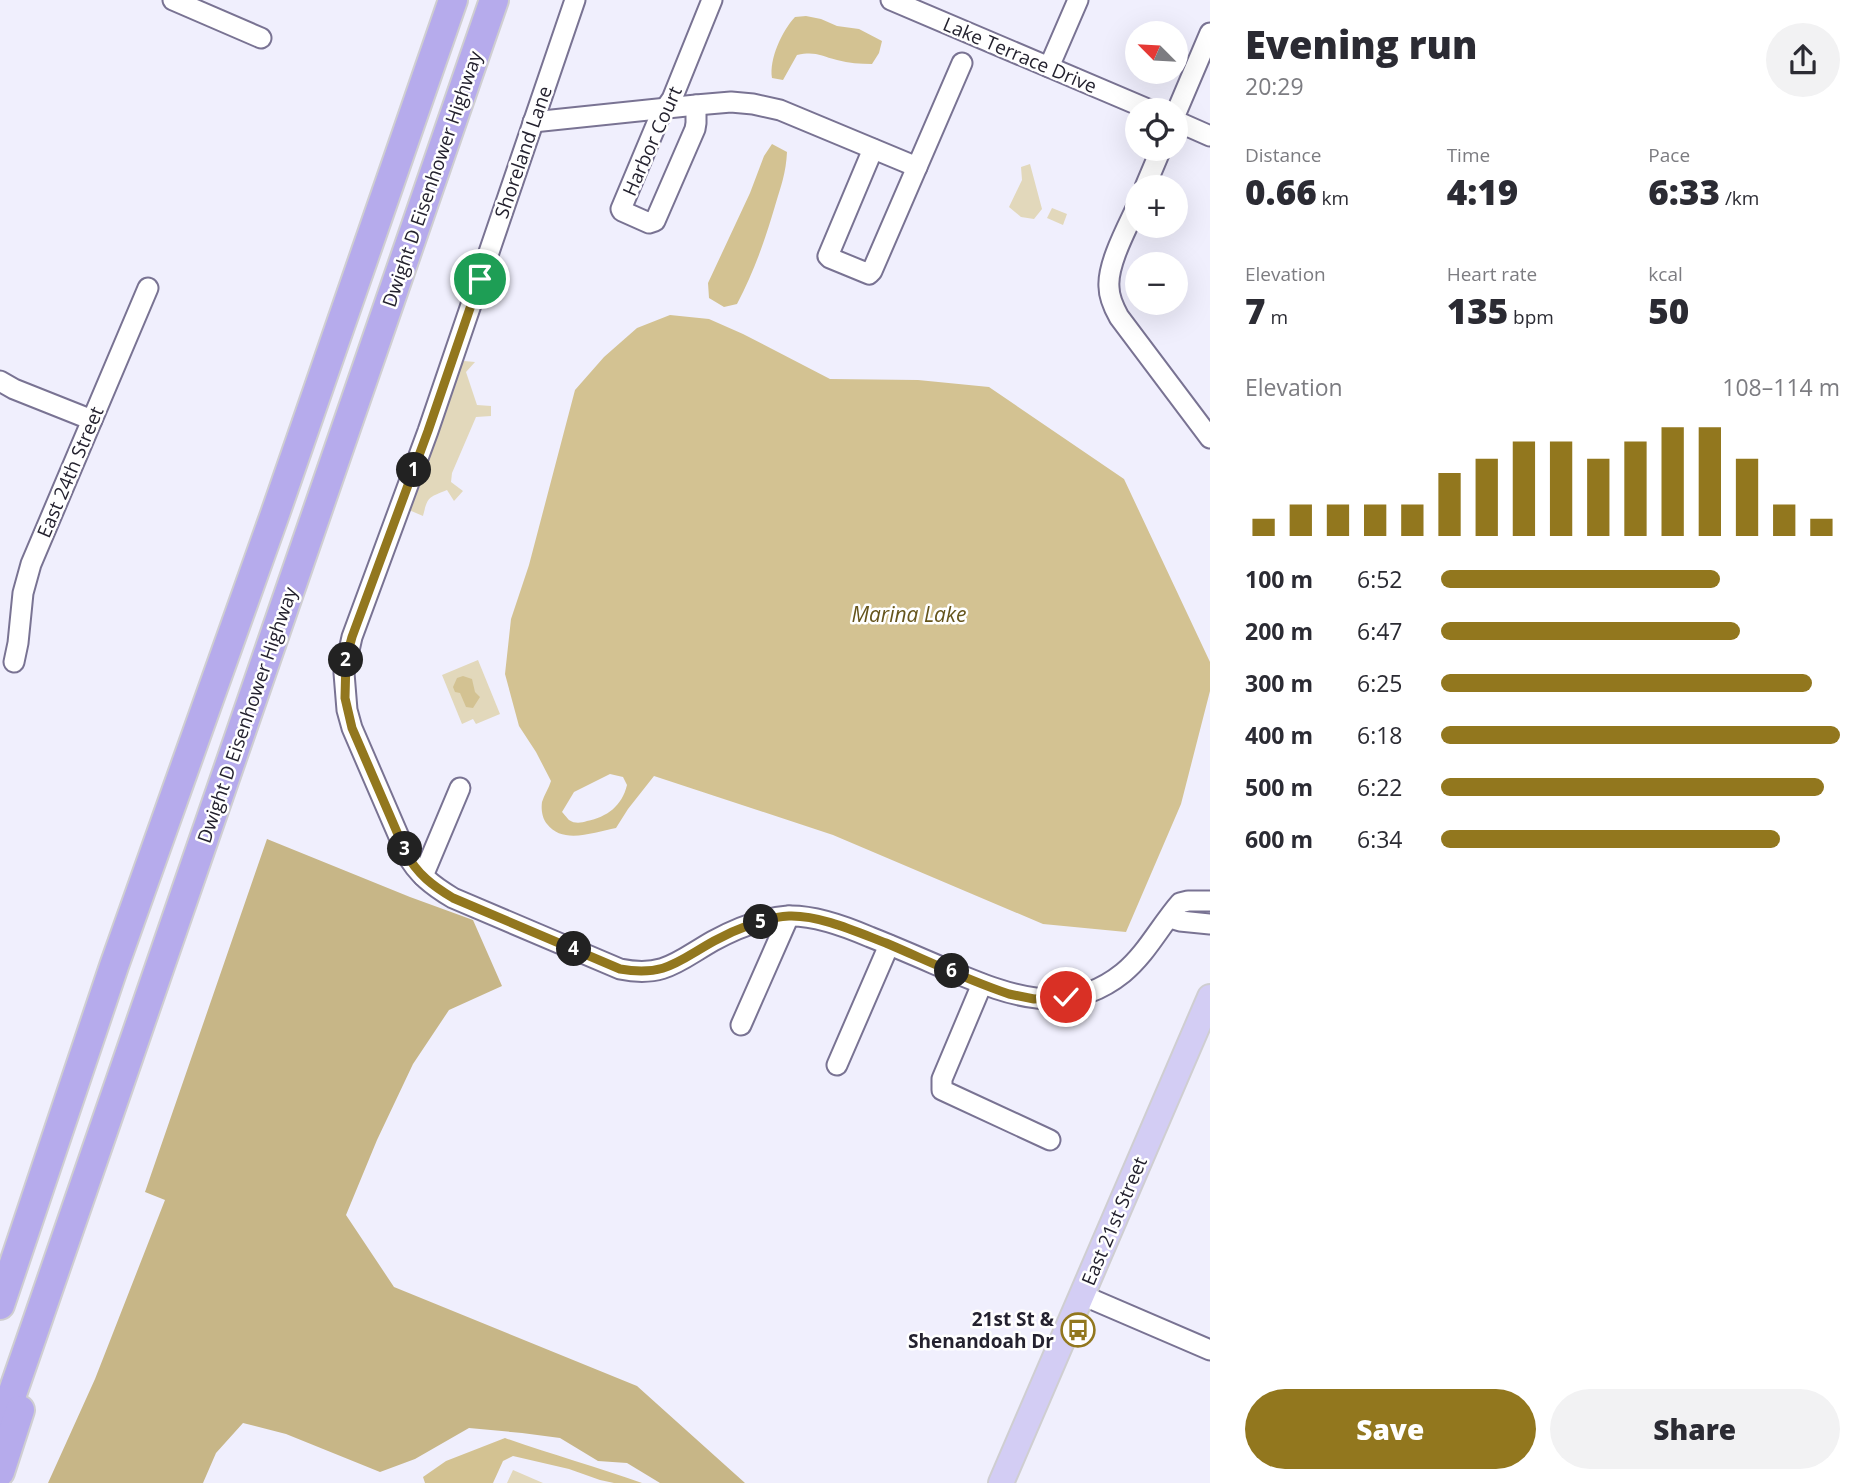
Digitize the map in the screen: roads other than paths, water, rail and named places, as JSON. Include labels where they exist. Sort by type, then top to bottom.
[{"type":"highway","name":"Dwight D Eisenhower Highway","points":[[0,1305],[114,966],[453,0]]},
{"type":"highway","name":"Dwight D Eisenhower Highway","points":[[0,1429],[494,0]]},
{"type":"highway","points":[[0,1259],[114,966]]},
{"type":"highway","points":[[0,1472],[112,1105]]},
{"type":"main road","name":"East 21st Street","points":[[1001,1483],[1210,997]]},
{"type":"street","points":[[173,0],[261,38]]},
{"type":"street","name":"Shoreland Lane","points":[[423,877],[406,853],[352,728],[345,698],[346,659],[428,431],[575,0]]},
{"type":"street","name":"Harbor Court","points":[[696,105],[695,129],[655,221],[649,223],[622,211],[660,116],[672,99],[712,0]]},
{"type":"street","name":"Lake Terrace Drive","points":[[891,0],[929,7],[1049,68],[1125,100]]},
{"type":"street","points":[[1049,68],[1078,0]]},
{"type":"street","points":[[1182,98],[1210,33]]},
{"type":"street","points":[[873,149],[828,256],[867,273],[872,271],[962,62]]},
{"type":"street","points":[[533,122],[731,102],[780,110],[917,167]]},
{"type":"street","points":[[1188,126],[1210,136]]},
{"type":"street","points":[[1125,234],[1111,266],[1110,300],[1119,317],[1210,438]]},
{"type":"street","name":"East 24th Street","points":[[14,662],[23,593],[31,564],[148,288]]},
{"type":"street","points":[[0,381],[92,420]]},
{"type":"street","points":[[460,788],[423,877],[453,898],[620,969],[660,970],[673,966],[739,929],[789,916],[843,927],[1009,994],[1034,999],[1060,998],[1085,993],[1110,982],[1133,964],[1180,903],[1210,901]]},
{"type":"street","points":[[741,1025],[789,916]]},
{"type":"street","points":[[1170,918],[1189,923],[1210,923]]},
{"type":"street","points":[[837,1065],[889,945]]},
{"type":"street","points":[[982,984],[942,1079],[941,1088],[1050,1140]]},
{"type":"street","points":[[1082,1295],[1210,1350]]},
{"type":"water","points":[[806,16],[837,26],[859,29],[882,41],[879,53],[872,64],[846,62],[814,54],[797,55],[783,80],[772,78],[772,62],[781,37],[795,17]]},
{"type":"water","points":[[772,144],[787,152],[781,186],[763,244],[743,292],[737,304],[724,307],[709,298],[708,283],[750,193],[764,156]]},
{"type":"water","name":"Marina Lake","points":[[670,315],[709,319],[830,379],[918,380],[989,387],[1124,479],[1210,662],[1210,691],[1181,804],[1126,932],[1043,924],[833,835],[654,776],[616,828],[570,836],[561,834],[547,824],[542,805],[551,781],[519,726],[505,674],[511,619],[529,565],[575,390],[604,357],[637,328]],"holes":[[[610,774],[623,777],[627,785],[625,792],[617,805],[607,813],[578,823],[569,820],[562,812],[574,792]]]},
{"type":"water","points":[[463,676],[472,679],[475,692],[480,697],[473,708],[466,707],[460,693],[455,692],[453,687],[457,678]]},
{"type":"water","points":[[505,1438],[642,1483],[614,1483],[513,1456],[503,1461],[493,1483],[425,1483],[423,1477],[446,1461]]},
{"type":"place","name":"21st St & Shenandoah Dr","points":[[1078,1330]]}]
